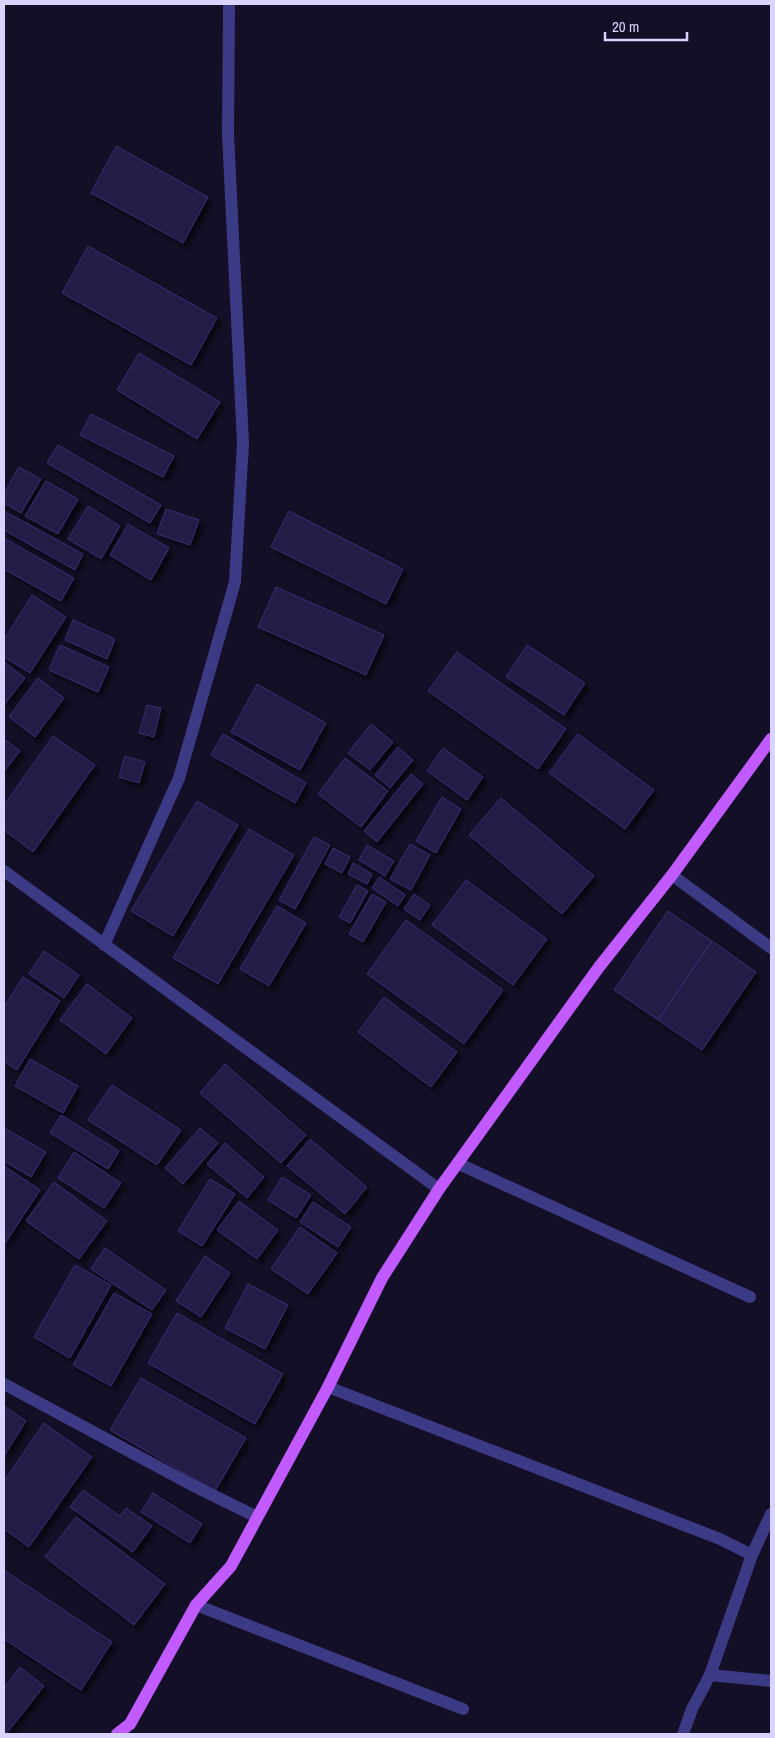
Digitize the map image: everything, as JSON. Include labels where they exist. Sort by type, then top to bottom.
[{"type":"main road","points":[[117,1734],[130,1724],[196,1606],[231,1566],[328,1387],[382,1278],[439,1190],[599,967],[743,781],[771,739]]},
{"type":"street","points":[[104,945],[180,778],[234,582],[243,443],[228,134],[229,4]]},
{"type":"street","points":[[4,871],[439,1190]]},
{"type":"street","points":[[672,875],[771,948]]},
{"type":"street","points":[[459,1164],[750,1296]]},
{"type":"street","points":[[4,1384],[192,1485],[257,1517]]},
{"type":"street","points":[[328,1387],[711,1535],[752,1555]]},
{"type":"street","points":[[683,1734],[692,1709],[710,1675],[752,1555],[771,1514]]},
{"type":"street","points":[[196,1606],[463,1709]]},
{"type":"street","points":[[710,1675],[771,1681]]},
{"type":"building","points":[[116,146],[208,197],[183,243],[91,193]]},
{"type":"building","points":[[88,246],[217,318],[191,365],[62,293]]},
{"type":"building","points":[[139,353],[220,402],[197,439],[117,390]]},
{"type":"building","points":[[91,414],[174,456],[163,477],[80,435]]},
{"type":"building","points":[[58,445],[161,505],[150,523],[47,463]]},
{"type":"building","points":[[19,467],[41,479],[21,513],[4,503],[4,494]]},
{"type":"building","points":[[46,481],[78,499],[58,534],[25,516]]},
{"type":"building","points":[[88,506],[120,526],[101,559],[68,539]]},
{"type":"building","points":[[166,509],[199,520],[190,545],[157,534]]},
{"type":"building","points":[[4,511],[83,554],[75,570],[4,530]]},
{"type":"building","points":[[289,511],[403,569],[386,604],[271,547]]},
{"type":"building","points":[[128,524],[169,548],[151,580],[110,555]]},
{"type":"building","points":[[4,538],[74,578],[61,601],[4,569]]},
{"type":"building","points":[[276,587],[384,635],[366,675],[258,627]]},
{"type":"building","points":[[32,595],[66,617],[30,673],[4,657],[4,640]]},
{"type":"building","points":[[73,620],[115,639],[107,659],[65,640]]},
{"type":"building","points":[[60,645],[109,667],[98,692],[49,670]]},
{"type":"building","points":[[527,645],[585,683],[564,715],[506,677]]},
{"type":"building","points":[[457,652],[566,729],[538,769],[428,691]]},
{"type":"building","points":[[4,662],[25,678],[4,705]]},
{"type":"building","points":[[38,678],[64,698],[35,737],[9,717]]},
{"type":"building","points":[[257,684],[326,723],[300,770],[231,732]]},
{"type":"building","points":[[147,705],[161,708],[154,737],[139,733]]},
{"type":"building","points":[[371,724],[393,742],[370,770],[348,753]]},
{"type":"building","points":[[223,734],[306,783],[295,803],[211,755]]},
{"type":"building","points":[[578,734],[654,790],[625,829],[549,773]]},
{"type":"building","points":[[53,736],[95,765],[33,852],[4,830],[4,805]]},
{"type":"building","points":[[4,739],[20,751],[4,772]]},
{"type":"building","points":[[398,747],[413,760],[390,788],[375,775]]},
{"type":"building","points":[[443,748],[483,777],[467,800],[427,771]]},
{"type":"building","points":[[125,756],[145,762],[139,783],[119,777]]},
{"type":"building","points":[[345,758],[388,791],[361,827],[318,794]]},
{"type":"building","points":[[411,774],[423,784],[377,842],[364,831]]},
{"type":"building","points":[[442,797],[461,809],[436,853],[416,841]]},
{"type":"building","points":[[501,798],[594,876],[562,914],[469,835]]},
{"type":"building","points":[[197,801],[238,825],[173,936],[131,911]]},
{"type":"building","points":[[249,829],[294,855],[218,984],[173,958]]},
{"type":"building","points":[[314,837],[330,845],[295,909],[279,900]]},
{"type":"building","points":[[410,844],[430,855],[411,890],[390,879]]},
{"type":"building","points":[[367,845],[394,861],[385,876],[359,860]]},
{"type":"building","points":[[333,848],[350,857],[342,873],[325,864]]},
{"type":"building","points":[[353,863],[372,874],[367,884],[348,874]]},
{"type":"building","points":[[379,877],[405,895],[398,906],[372,888]]},
{"type":"building","points":[[466,880],[547,939],[513,985],[432,925]]},
{"type":"building","points":[[357,885],[368,891],[350,923],[339,917]]},
{"type":"building","points":[[372,894],[386,902],[363,942],[349,934]]},
{"type":"building","points":[[414,894],[430,905],[420,920],[404,909]]},
{"type":"building","points":[[277,906],[306,923],[269,986],[240,969]]},
{"type":"building","points":[[668,911],[712,941],[658,1020],[614,990]]},
{"type":"building","points":[[406,920],[503,990],[464,1044],[367,974]]},
{"type":"building","points":[[712,941],[756,972],[702,1050],[658,1020]]},
{"type":"building","points":[[44,951],[79,975],[64,998],[29,974]]},
{"type":"building","points":[[23,977],[60,1001],[17,1070],[4,1062],[4,1007]]},
{"type":"building","points":[[87,984],[132,1018],[106,1054],[60,1020]]},
{"type":"building","points":[[384,997],[457,1052],[431,1087],[358,1032]]},
{"type":"building","points":[[30,1059],[78,1086],[63,1113],[15,1086]]},
{"type":"building","points":[[225,1064],[306,1135],[281,1163],[200,1093]]},
{"type":"building","points":[[112,1085],[181,1130],[157,1165],[88,1120]]},
{"type":"building","points":[[61,1115],[119,1151],[108,1169],[50,1133]]},
{"type":"building","points":[[4,1128],[46,1152],[31,1177],[4,1161]]},
{"type":"building","points":[[200,1128],[218,1143],[183,1184],[165,1168]]},
{"type":"building","points":[[310,1139],[367,1187],[345,1214],[287,1166]]},
{"type":"building","points":[[225,1143],[264,1177],[247,1198],[207,1164]]},
{"type":"building","points":[[74,1152],[121,1183],[104,1208],[58,1178]]},
{"type":"building","points":[[4,1166],[40,1190],[4,1245]]},
{"type":"building","points":[[282,1177],[311,1195],[296,1218],[268,1200]]},
{"type":"building","points":[[210,1179],[235,1194],[202,1246],[178,1231]]},
{"type":"building","points":[[54,1182],[107,1221],[79,1259],[26,1221]]},
{"type":"building","points":[[239,1201],[278,1230],[257,1259],[217,1230]]},
{"type":"building","points":[[313,1202],[351,1227],[338,1247],[300,1222]]},
{"type":"building","points":[[300,1227],[337,1253],[308,1294],[271,1269]]},
{"type":"building","points":[[105,1248],[166,1290],[152,1310],[91,1269]]},
{"type":"building","points":[[205,1256],[230,1273],[201,1317],[176,1301]]},
{"type":"building","points":[[75,1265],[111,1285],[70,1358],[34,1337]]},
{"type":"building","points":[[248,1284],[288,1305],[265,1349],[225,1328]]},
{"type":"building","points":[[114,1293],[152,1314],[111,1386],[73,1365]]},
{"type":"building","points":[[177,1313],[283,1374],[255,1424],[148,1363]]},
{"type":"building","points":[[141,1378],[246,1438],[215,1491],[110,1430]]},
{"type":"building","points":[[4,1406],[26,1421],[4,1456]]},
{"type":"building","points":[[44,1423],[92,1457],[29,1547],[4,1529],[4,1481]]},
{"type":"building","points":[[83,1490],[120,1516],[126,1508],[152,1526],[133,1552],[70,1507]]},
{"type":"building","points":[[153,1493],[202,1524],[190,1543],[141,1512]]},
{"type":"building","points":[[76,1517],[165,1584],[134,1625],[45,1557]]},
{"type":"building","points":[[4,1570],[112,1642],[81,1690],[4,1639]]},
{"type":"building","points":[[20,1667],[44,1686],[6,1734],[4,1733],[4,1688]]}]
